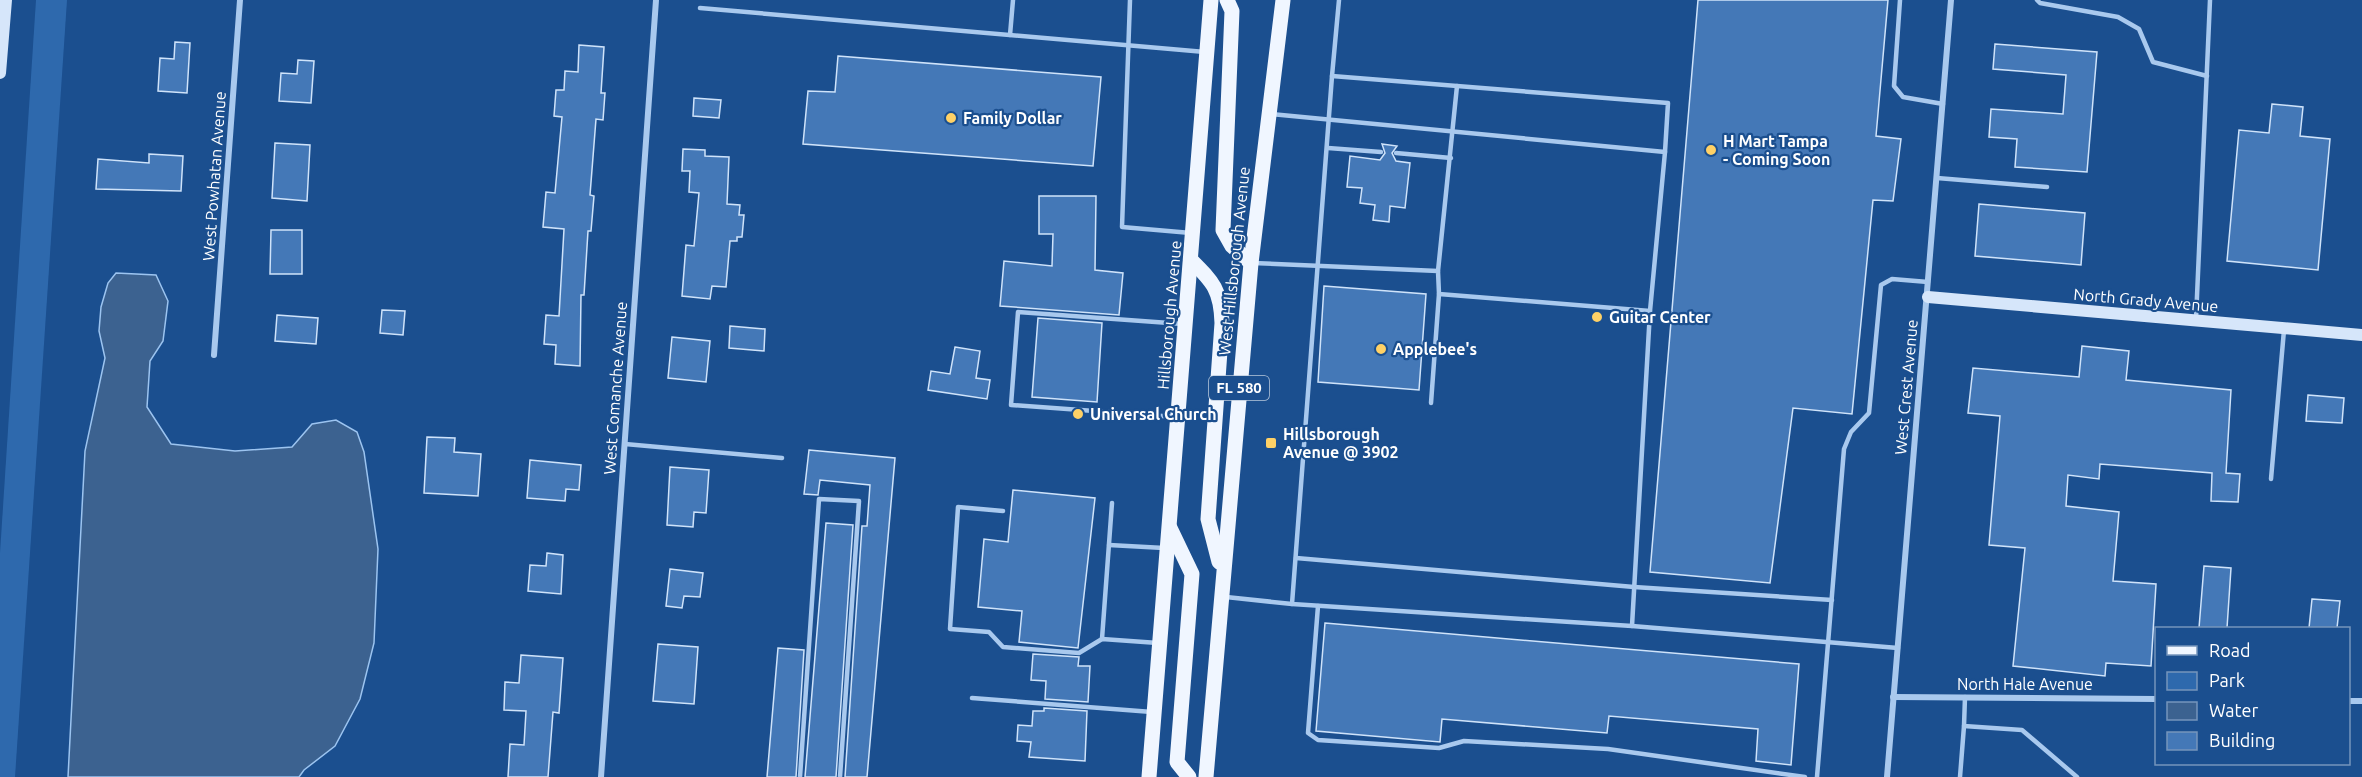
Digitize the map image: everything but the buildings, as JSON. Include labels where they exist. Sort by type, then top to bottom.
[{"type":"main road","name":"Hillsborough Avenue","points":[[1149,777],[1211,0]]},
{"type":"main road","points":[[1227,0],[1232,11],[1223,230],[1232,246],[1251,263]]},
{"type":"main road","name":"West Hillsborough Avenue","points":[[1206,777],[1222,573],[1251,263],[1283,0]]},
{"type":"main road","points":[[1191,260],[1213,282],[1221,299],[1222,323],[1208,519],[1222,573]]},
{"type":"main road","points":[[1170,528],[1192,574],[1177,762],[1189,777]]},
{"type":"street","points":[[0,73],[6,0]]},
{"type":"street","name":"West Powhatan Avenue","points":[[214,355],[240,0]]},
{"type":"street","name":"West Comanche Avenue","points":[[601,777],[656,0]]},
{"type":"street","name":"West Crest Avenue","points":[[1887,777],[1951,0]]},
{"type":"street","name":"North Grady Avenue","points":[[1928,297],[2284,330],[2362,335]]},
{"type":"street","name":"North Hale Avenue","points":[[1893,697],[2155,699]]},
{"type":"lane","points":[[1010,35],[1013,0]]},
{"type":"lane","points":[[1130,0],[1126,45],[1122,228],[1193,233]]},
{"type":"lane","points":[[1292,604],[1339,0]]},
{"type":"lane","points":[[1900,0],[1894,86],[1903,97],[1943,104]]},
{"type":"lane","points":[[2037,0],[2040,3],[2118,17],[2139,29],[2153,62],[2207,76]]},
{"type":"lane","points":[[2196,322],[2211,0]]},
{"type":"lane","points":[[700,8],[1207,52]]},
{"type":"lane","points":[[1332,76],[1668,103],[1650,310],[1632,626]]},
{"type":"lane","points":[[1431,403],[1439,294],[1438,271],[1456,86]]},
{"type":"lane","points":[[1269,113],[1665,152]]},
{"type":"lane","points":[[1328,148],[1381,152]]},
{"type":"lane","points":[[1396,153],[1450,158]]},
{"type":"lane","points":[[1937,178],[2047,187]]},
{"type":"lane","points":[[1251,263],[1438,271]]},
{"type":"lane","points":[[1817,777],[1844,449],[1851,432],[1869,413],[1881,285],[1892,279],[1929,282]]},
{"type":"lane","points":[[1439,294],[1650,310]]},
{"type":"lane","points":[[1179,417],[1011,405],[1018,312],[1186,324]]},
{"type":"lane","points":[[2271,478],[2284,330]]},
{"type":"lane","points":[[625,444],[782,458]]},
{"type":"lane","points":[[800,777],[819,499],[858,501],[840,777]]},
{"type":"lane","points":[[1102,639],[1112,502]]},
{"type":"lane","points":[[1003,511],[958,507],[950,630],[989,632],[1003,647],[1079,653],[1102,639],[1160,643]]},
{"type":"lane","points":[[1109,545],[1168,548]]},
{"type":"lane","points":[[1296,558],[1634,587],[1832,600]]},
{"type":"lane","points":[[1220,597],[1318,606],[1632,626],[1898,648]]},
{"type":"lane","points":[[1318,606],[1308,733],[1318,740],[1439,748],[1464,741],[1608,749],[1805,777]]},
{"type":"lane","points":[[1960,777],[1965,697]]},
{"type":"lane","points":[[972,698],[1155,712]]},
{"type":"lane","points":[[1964,726],[2022,730],[2077,777]]},
{"type":"green space","points":[[36,0],[67,0],[15,777],[0,777],[0,553]]},
{"type":"water","points":[[116,273],[156,275],[168,301],[163,341],[150,361],[147,407],[171,444],[235,451],[292,447],[312,424],[336,420],[357,432],[364,452],[378,549],[374,643],[360,699],[335,746],[304,770],[299,777],[68,777],[85,451],[105,358],[99,331],[101,307],[108,283]]},
{"type":"place","name":"Family Dollar","points":[[951,118]]},
{"type":"place","name":"H Mart Tampa - Coming Soon","points":[[1711,150]]},
{"type":"place","name":"Guitar Center","points":[[1597,317]]},
{"type":"place","name":"Applebee's","points":[[1381,349]]},
{"type":"place","name":"Universal Church","points":[[1078,414]]},
{"type":"place","name":"Hillsborough Avenue @ 3902","points":[[1271,443]]}]
